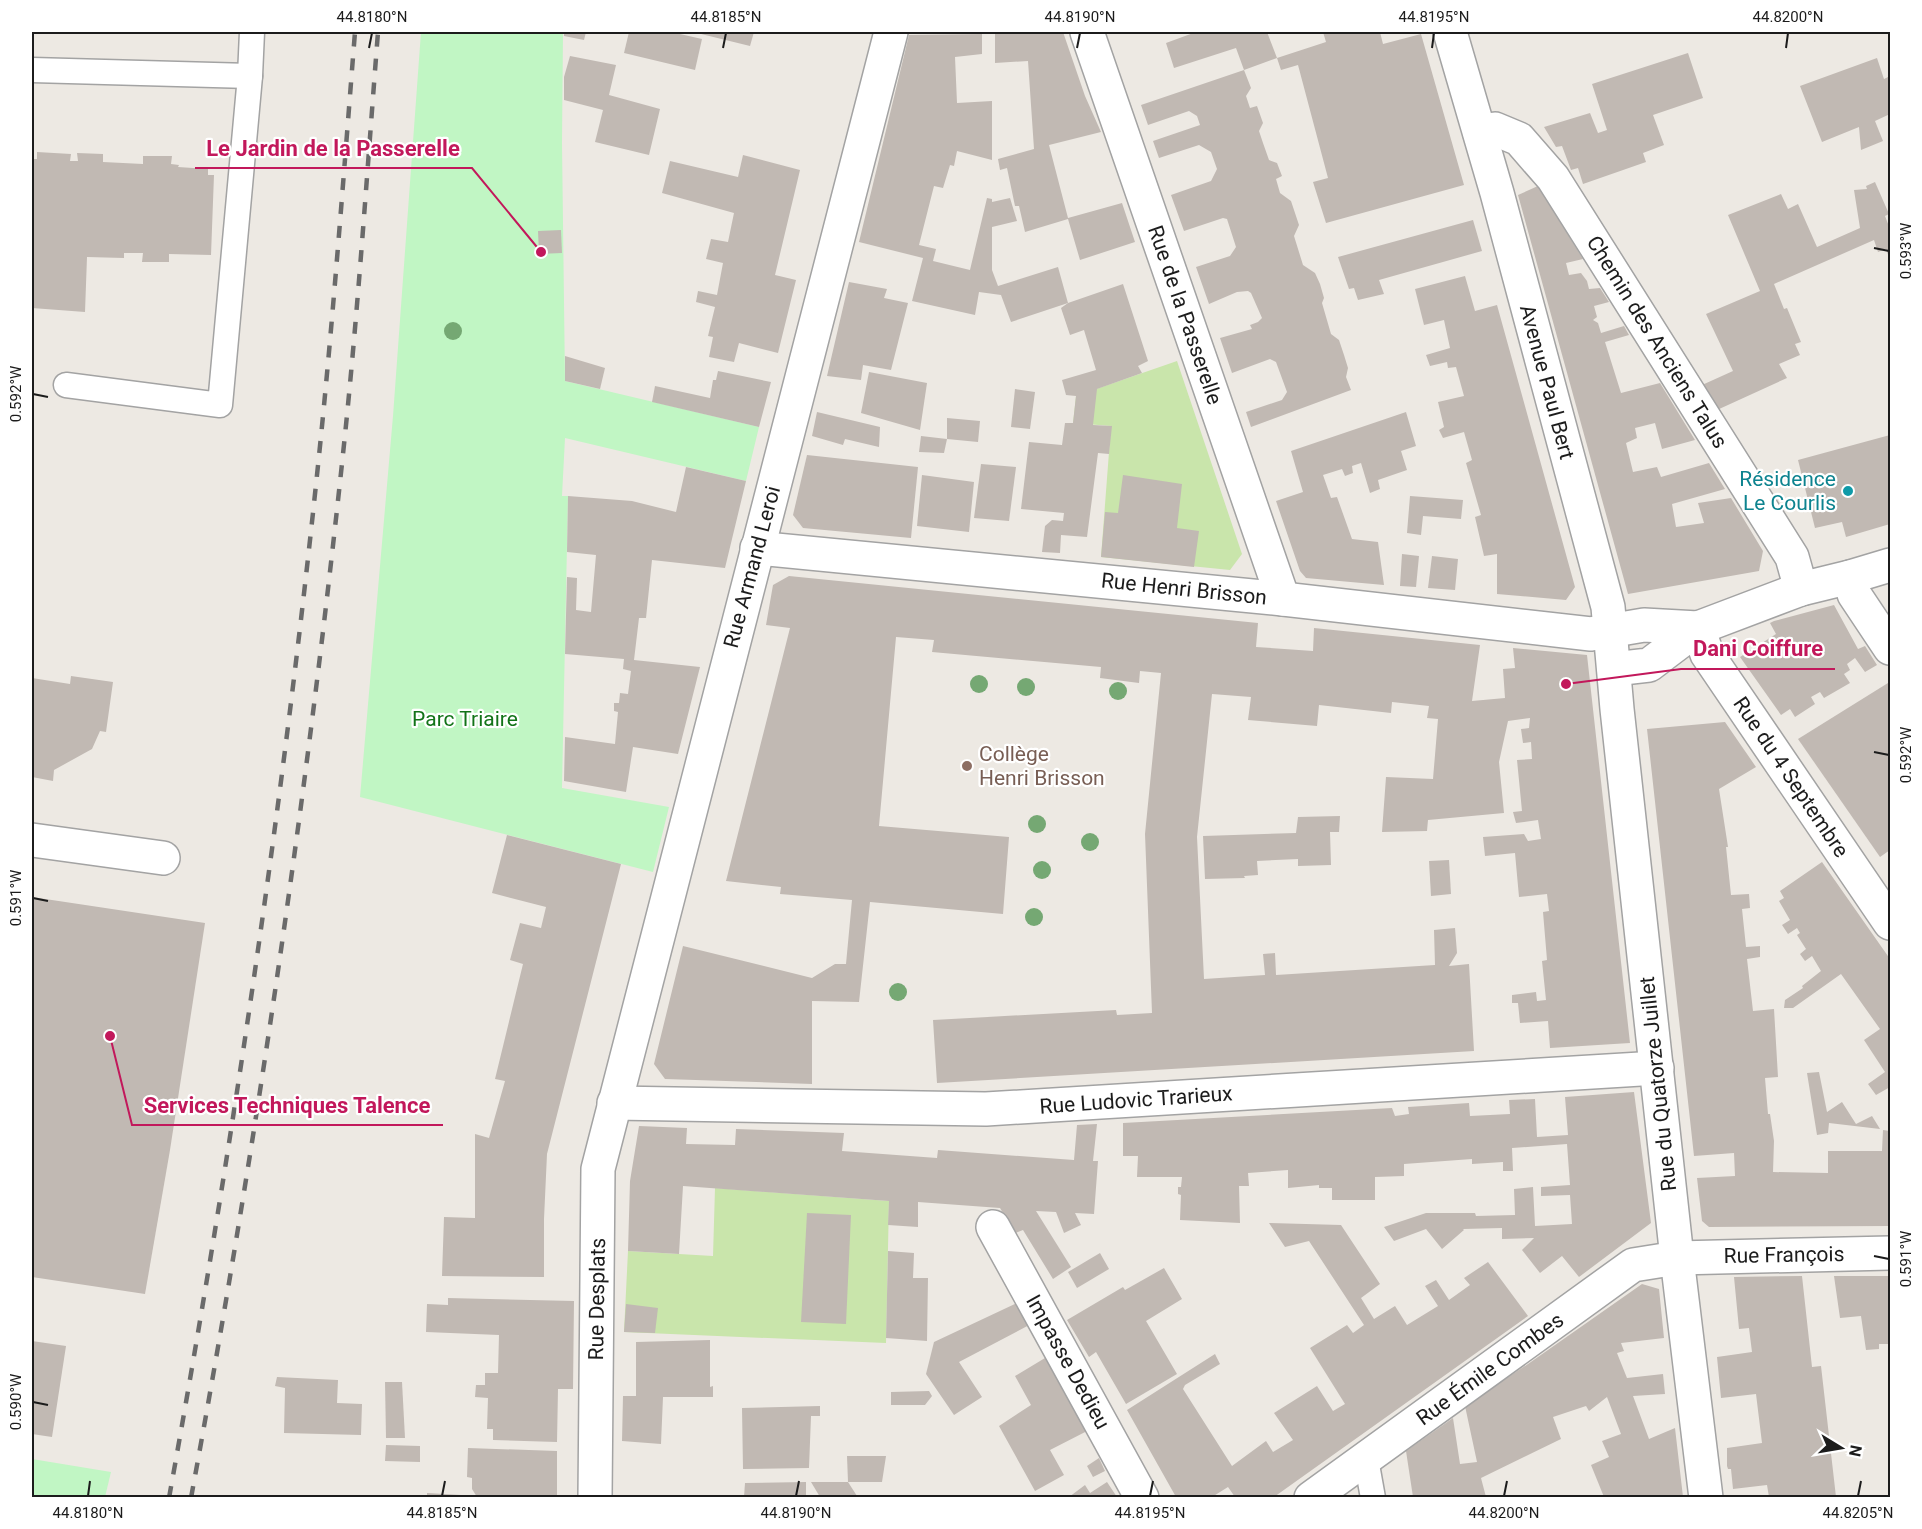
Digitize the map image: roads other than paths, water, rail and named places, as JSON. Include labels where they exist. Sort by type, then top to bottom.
[{"type":"street","name":"Rue Armand Leroi","points":[[614,1103],[891,32]]},
{"type":"street","name":"Rue de la Passerelle","points":[[1087,32],[1283,599]]},
{"type":"street","name":"Avenue Paul Bert","points":[[1450,32],[1480,133],[1608,607],[1611,631]]},
{"type":"street","name":"Chemin des Anciens Talus","points":[[1480,133],[1495,129],[1519,139],[1553,178],[1792,557],[1801,589]]},
{"type":"street","name":"Rue Henri Brisson","points":[[757,548],[1283,599],[1591,634],[1611,631]]},
{"type":"street","points":[[1614,669],[1649,665],[1698,628],[1801,589],[1850,578],[1890,565]]},
{"type":"street","points":[[1850,578],[1854,594],[1890,648]]},
{"type":"street","points":[[1611,631],[1644,625],[1698,628]]},
{"type":"street","name":"Rue du 4 Septembre","points":[[1698,628],[1707,654],[1890,923]]},
{"type":"street","name":"Rue du Quatorze Juillet","points":[[1611,631],[1677,1258],[1706,1497]]},
{"type":"street","points":[[32,840],[164,858]]},
{"type":"street","name":"Rue Ludovic Trarieux","points":[[614,1103],[986,1109],[1657,1068]]},
{"type":"street","name":"Rue Desplats","points":[[595,1497],[598,1169],[614,1103]]},
{"type":"street","name":"Impasse Dedieu","points":[[993,1227],[1142,1497]]},
{"type":"street","name":"Rue François","points":[[1677,1258],[1890,1253]]},
{"type":"street","name":"Rue Émile Combes","points":[[1311,1497],[1633,1265],[1677,1258]]},
{"type":"lane","points":[[66,385],[220,405],[252,32]]},
{"type":"lane","points":[[32,70],[250,76]]},
{"type":"lane","points":[[1366,1459],[1373,1497]]},
{"type":"railway","points":[[169,1498],[235,1105],[290,710],[325,394],[355,32]]},
{"type":"railway","points":[[191,1498],[237,1238],[277,977],[313,716],[348,401],[378,32]]},
{"type":"place","name":"Le Jardin de la Passerelle","points":[[541,252]]},
{"type":"place","name":"Résidence Le Courlis","points":[[1848,491]]},
{"type":"place","name":"Dani Coiffure","points":[[1566,684]]},
{"type":"place","name":"Collège Henri Brisson","points":[[967,766]]},
{"type":"place","name":"Services Techniques Talence","points":[[110,1036]]},
{"type":"park label","name":"Parc Triaire","points":[[465,719]]}]
